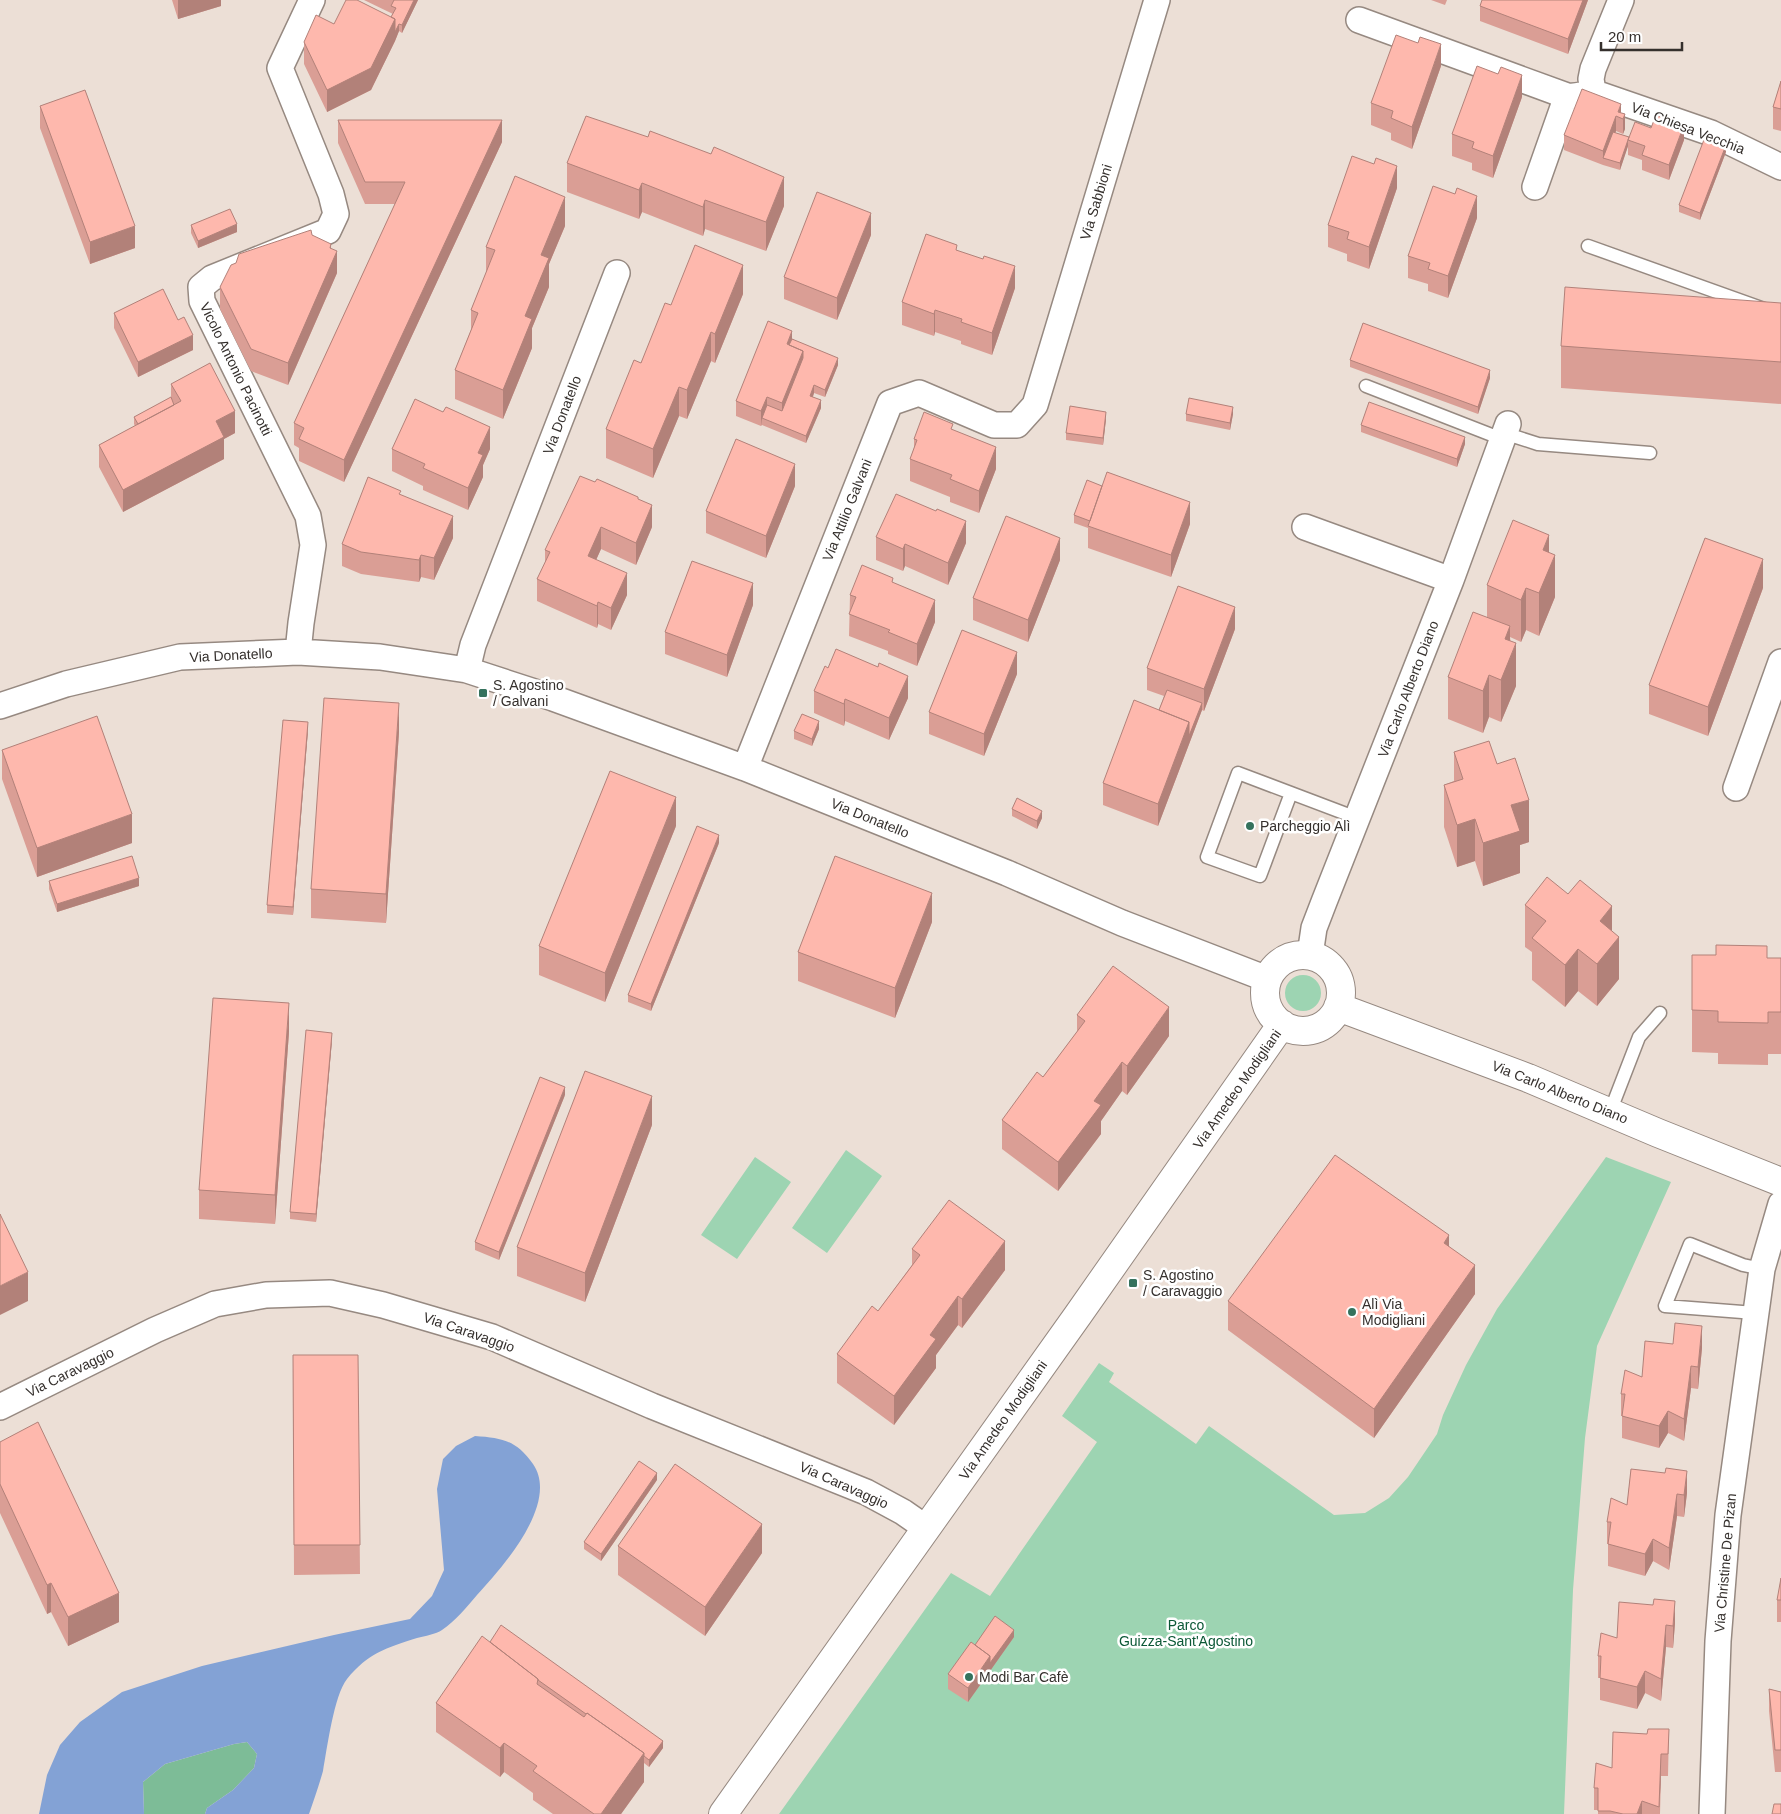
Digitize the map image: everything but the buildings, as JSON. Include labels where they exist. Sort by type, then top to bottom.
[{"type":"street","name":"Vicolo Antonio Pacinotti","points":[[298,652],[313,545],[308,516],[202,301],[201,287],[212,278],[328,231],[336,214],[331,194],[280,68],[312,0]]},
{"type":"street","name":"Via Sabbioni","points":[[1035,405],[1157,0]]},
{"type":"street","points":[[1359,20],[1567,96],[1575,97],[1593,91],[1591,79],[1593,69],[1621,0]]},
{"type":"street","name":"Via Chiesa Vecchia","points":[[1593,91],[1711,133],[1781,167]]},
{"type":"street","points":[[1535,187],[1567,96]]},
{"type":"street","name":"Via Donatello","points":[[467,670],[472,645],[617,273]]},
{"type":"street","name":"Via Attilio Galvani","points":[[745,768],[890,403],[919,393],[994,426],[1017,424],[1035,405]]},
{"type":"street","name":"Via Carlo Alberto Diano","points":[[1310,955],[1314,928],[1451,580],[1505,432]]},
{"type":"street","points":[[1305,526],[1451,580]]},
{"type":"street","name":"Via Donatello","points":[[0,706],[66,684],[180,658],[298,652],[380,657],[467,670],[553,698],[745,768],[1007,873],[1122,923],[1267,979]]},
{"type":"street","points":[[1736,788],[1781,662]]},
{"type":"street","points":[[1300,954],[1310,955],[1323,960],[1332,969],[1339,980],[1341,993],[1338,1007],[1324,1024],[1314,1029],[1298,1030],[1282,1024],[1272,1016],[1266,1004],[1264,992],[1267,979],[1280,962],[1300,954]]},
{"type":"street","name":"Via Carlo Alberto Diano","points":[[1338,1007],[1528,1078],[1781,1182]]},
{"type":"street","name":"Via Amedeo Modigliani","points":[[722,1814],[1090,1299],[1282,1024]]},
{"type":"street","name":"Via Christine De Pizan","points":[[1712,1814],[1718,1641],[1727,1524],[1762,1269],[1781,1204]]},
{"type":"street","name":"Via Caravaggio","points":[[0,1406],[155,1330],[215,1304],[266,1295],[330,1293],[383,1305],[492,1338],[652,1406],[866,1492],[903,1512],[926,1528]]},
{"type":"lane","points":[[1588,246],[1781,315]]},
{"type":"lane","points":[[1366,386],[1538,444],[1650,453]]},
{"type":"lane","points":[[1291,793],[1260,876],[1207,857],[1238,773],[1291,793],[1357,818]]},
{"type":"lane","points":[[1610,1112],[1639,1037],[1660,1013]]},
{"type":"lane","points":[[1756,1313],[1665,1306],[1690,1244],[1743,1265],[1762,1269]]},
{"type":"green space","points":[[1303,975],[1310,976],[1316,980],[1320,986],[1320,1000],[1316,1006],[1310,1010],[1303,1011],[1296,1010],[1290,1006],[1286,1000],[1285,993],[1286,986],[1290,980],[1296,976]]},
{"type":"green space","points":[[846,1150],[882,1176],[827,1253],[792,1228]]},
{"type":"green space","points":[[755,1157],[791,1182],[737,1259],[701,1235]]},
{"type":"green space","name":"Parco Guizza-Sant'Agostino","points":[[1606,1157],[1671,1182],[1597,1346],[1585,1438],[1573,1590],[1564,1814],[779,1814],[951,1573],[990,1596],[1097,1442],[1062,1416],[1099,1363],[1114,1373],[1109,1382],[1196,1444],[1209,1426],[1334,1515],[1365,1513],[1389,1498],[1408,1477],[1437,1434],[1443,1415],[1466,1365],[1497,1309]]},
{"type":"green space","points":[[247,1742],[257,1754],[254,1768],[233,1790],[207,1808],[205,1814],[144,1814],[143,1782],[165,1764]]},
{"type":"water","points":[[475,1436],[501,1439],[508,1442],[521,1450],[533,1464],[539,1480],[539,1497],[534,1515],[513,1552],[500,1569],[452,1622],[437,1633],[406,1642],[370,1657],[347,1679],[338,1697],[323,1771],[309,1814],[205,1814],[207,1808],[233,1790],[254,1768],[257,1754],[247,1742],[165,1764],[143,1782],[144,1814],[39,1814],[47,1775],[60,1745],[80,1722],[122,1692],[202,1666],[410,1619],[432,1596],[444,1570],[437,1489],[443,1459],[456,1446]]},
{"type":"place","name":"S. Agostino / Galvani","points":[[483,693]]},
{"type":"place","name":"Parcheggio Alì","points":[[1250,826]]},
{"type":"place","name":"S. Agostino / Caravaggio","points":[[1133,1283]]},
{"type":"place","name":"Alì Via Modigliani","points":[[1352,1312]]},
{"type":"place","name":"Modi Bar Cafè","points":[[969,1677]]}]
